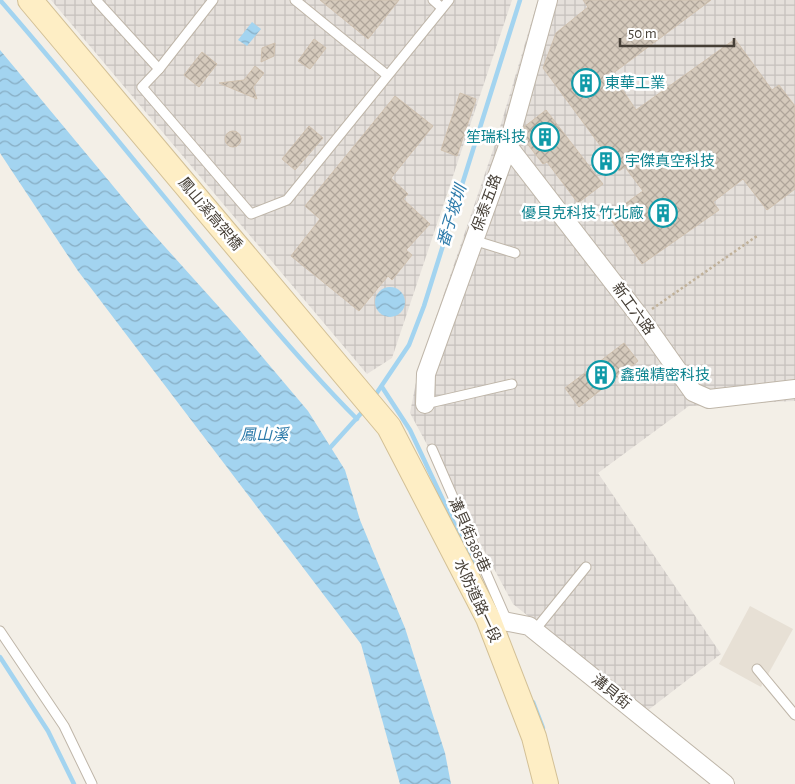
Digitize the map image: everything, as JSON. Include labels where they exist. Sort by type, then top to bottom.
[{"type":"street","name":"鳳山溪高架橋","points":[[30,0],[389,427]]},
{"type":"street","name":"保泰五路","points":[[424,404],[426,374],[508,146],[548,0]]},
{"type":"street","name":"新工六路","points":[[508,146],[640,317],[686,385],[709,399],[795,389]]},
{"type":"street","name":"水防道路一段","points":[[389,427],[497,620],[534,737],[546,784]]},
{"type":"street","name":"溝貝街","points":[[497,620],[529,626],[535,630],[726,784]]},
{"type":"lane","points":[[96,0],[159,69]]},
{"type":"lane","points":[[213,0],[159,69],[142,87],[250,214],[287,200],[449,0]]},
{"type":"lane","points":[[295,0],[387,75]]},
{"type":"lane","points":[[433,0],[442,8]]},
{"type":"lane","points":[[473,240],[515,253]]},
{"type":"lane","points":[[424,404],[512,384]]},
{"type":"lane","name":"溝貝街388巷","points":[[432,449],[497,620]]},
{"type":"lane","points":[[535,630],[586,567]]},
{"type":"lane","points":[[0,631],[64,726],[92,784]]},
{"type":"lane","points":[[757,669],[795,715]]},
{"type":"path","points":[[640,317],[758,236]]},
{"type":"shaded area","points":[[51,0],[512,0],[392,358],[367,374]]},
{"type":"shaded area","points":[[538,0],[795,0],[795,401],[689,406],[598,473],[721,654],[647,711],[513,604],[410,413],[419,367],[495,144]]},
{"type":"shaded area","points":[[750,606],[793,629],[761,687],[719,664]]},
{"type":"water","points":[[252,22],[261,29],[247,46],[238,40]]},
{"type":"water","name":"鳳山溪","points":[[0,50],[148,228],[237,327],[308,411],[345,470],[360,520],[405,628],[445,753],[451,784],[400,784],[361,644],[78,271],[0,153]]},
{"type":"water","points":[[390,287],[401,291],[405,302],[401,313],[390,317],[379,313],[375,302],[379,291]]},
{"type":"building","points":[[320,0],[399,0],[368,39]]},
{"type":"building","points":[[583,0],[711,0],[612,74],[636,110],[735,39],[772,90],[779,85],[795,106],[795,189],[767,210],[743,179],[713,202],[719,210],[642,264],[608,216],[643,191],[625,167],[619,171],[543,68],[556,33],[588,7]]},
{"type":"building","points":[[314,39],[326,48],[310,69],[298,61]]},
{"type":"building","points":[[275,43],[274,56],[261,62],[262,48]]},
{"type":"building","points":[[202,52],[217,64],[199,87],[184,75]]},
{"type":"building","points":[[255,66],[264,73],[253,87],[257,99],[219,83],[244,80]]},
{"type":"building","points":[[460,93],[476,99],[457,156],[441,150]]},
{"type":"building","points":[[395,96],[433,126],[391,178],[408,194],[403,199],[430,224],[406,250],[412,255],[392,280],[388,276],[359,311],[291,256],[320,219],[305,206]]},
{"type":"building","points":[[546,110],[603,184],[578,203],[547,162],[543,164],[522,137],[524,127]]},
{"type":"building","points":[[309,126],[323,138],[295,170],[282,159]]},
{"type":"building","points":[[233,131],[239,133],[241,139],[239,145],[233,147],[227,145],[225,139],[227,133]]},
{"type":"building","name":"鑫強精密科技","points":[[624,343],[638,361],[579,407],[565,388]]},
{"type":"waterway","points":[[0,0],[263,316],[357,419]]},
{"type":"waterway","name":"番子坡圳","points":[[374,397],[409,345],[424,306],[520,0]]},
{"type":"waterway","points":[[382,387],[410,430],[475,568]]},
{"type":"waterway","points":[[328,450],[365,409]]},
{"type":"waterway","points":[[0,657],[48,731],[74,784]]},
{"type":"waterway","points":[[533,702],[543,728]]},
{"type":"place","name":"東華工業","points":[[586,83]]},
{"type":"place","name":"笙瑞科技","points":[[545,137]]},
{"type":"place","name":"宇傑真空科技","points":[[606,161]]},
{"type":"place","name":"優貝克科技 竹北廠","points":[[663,213]]},
{"type":"place","name":"鑫強精密科技","points":[[601,375]]}]
